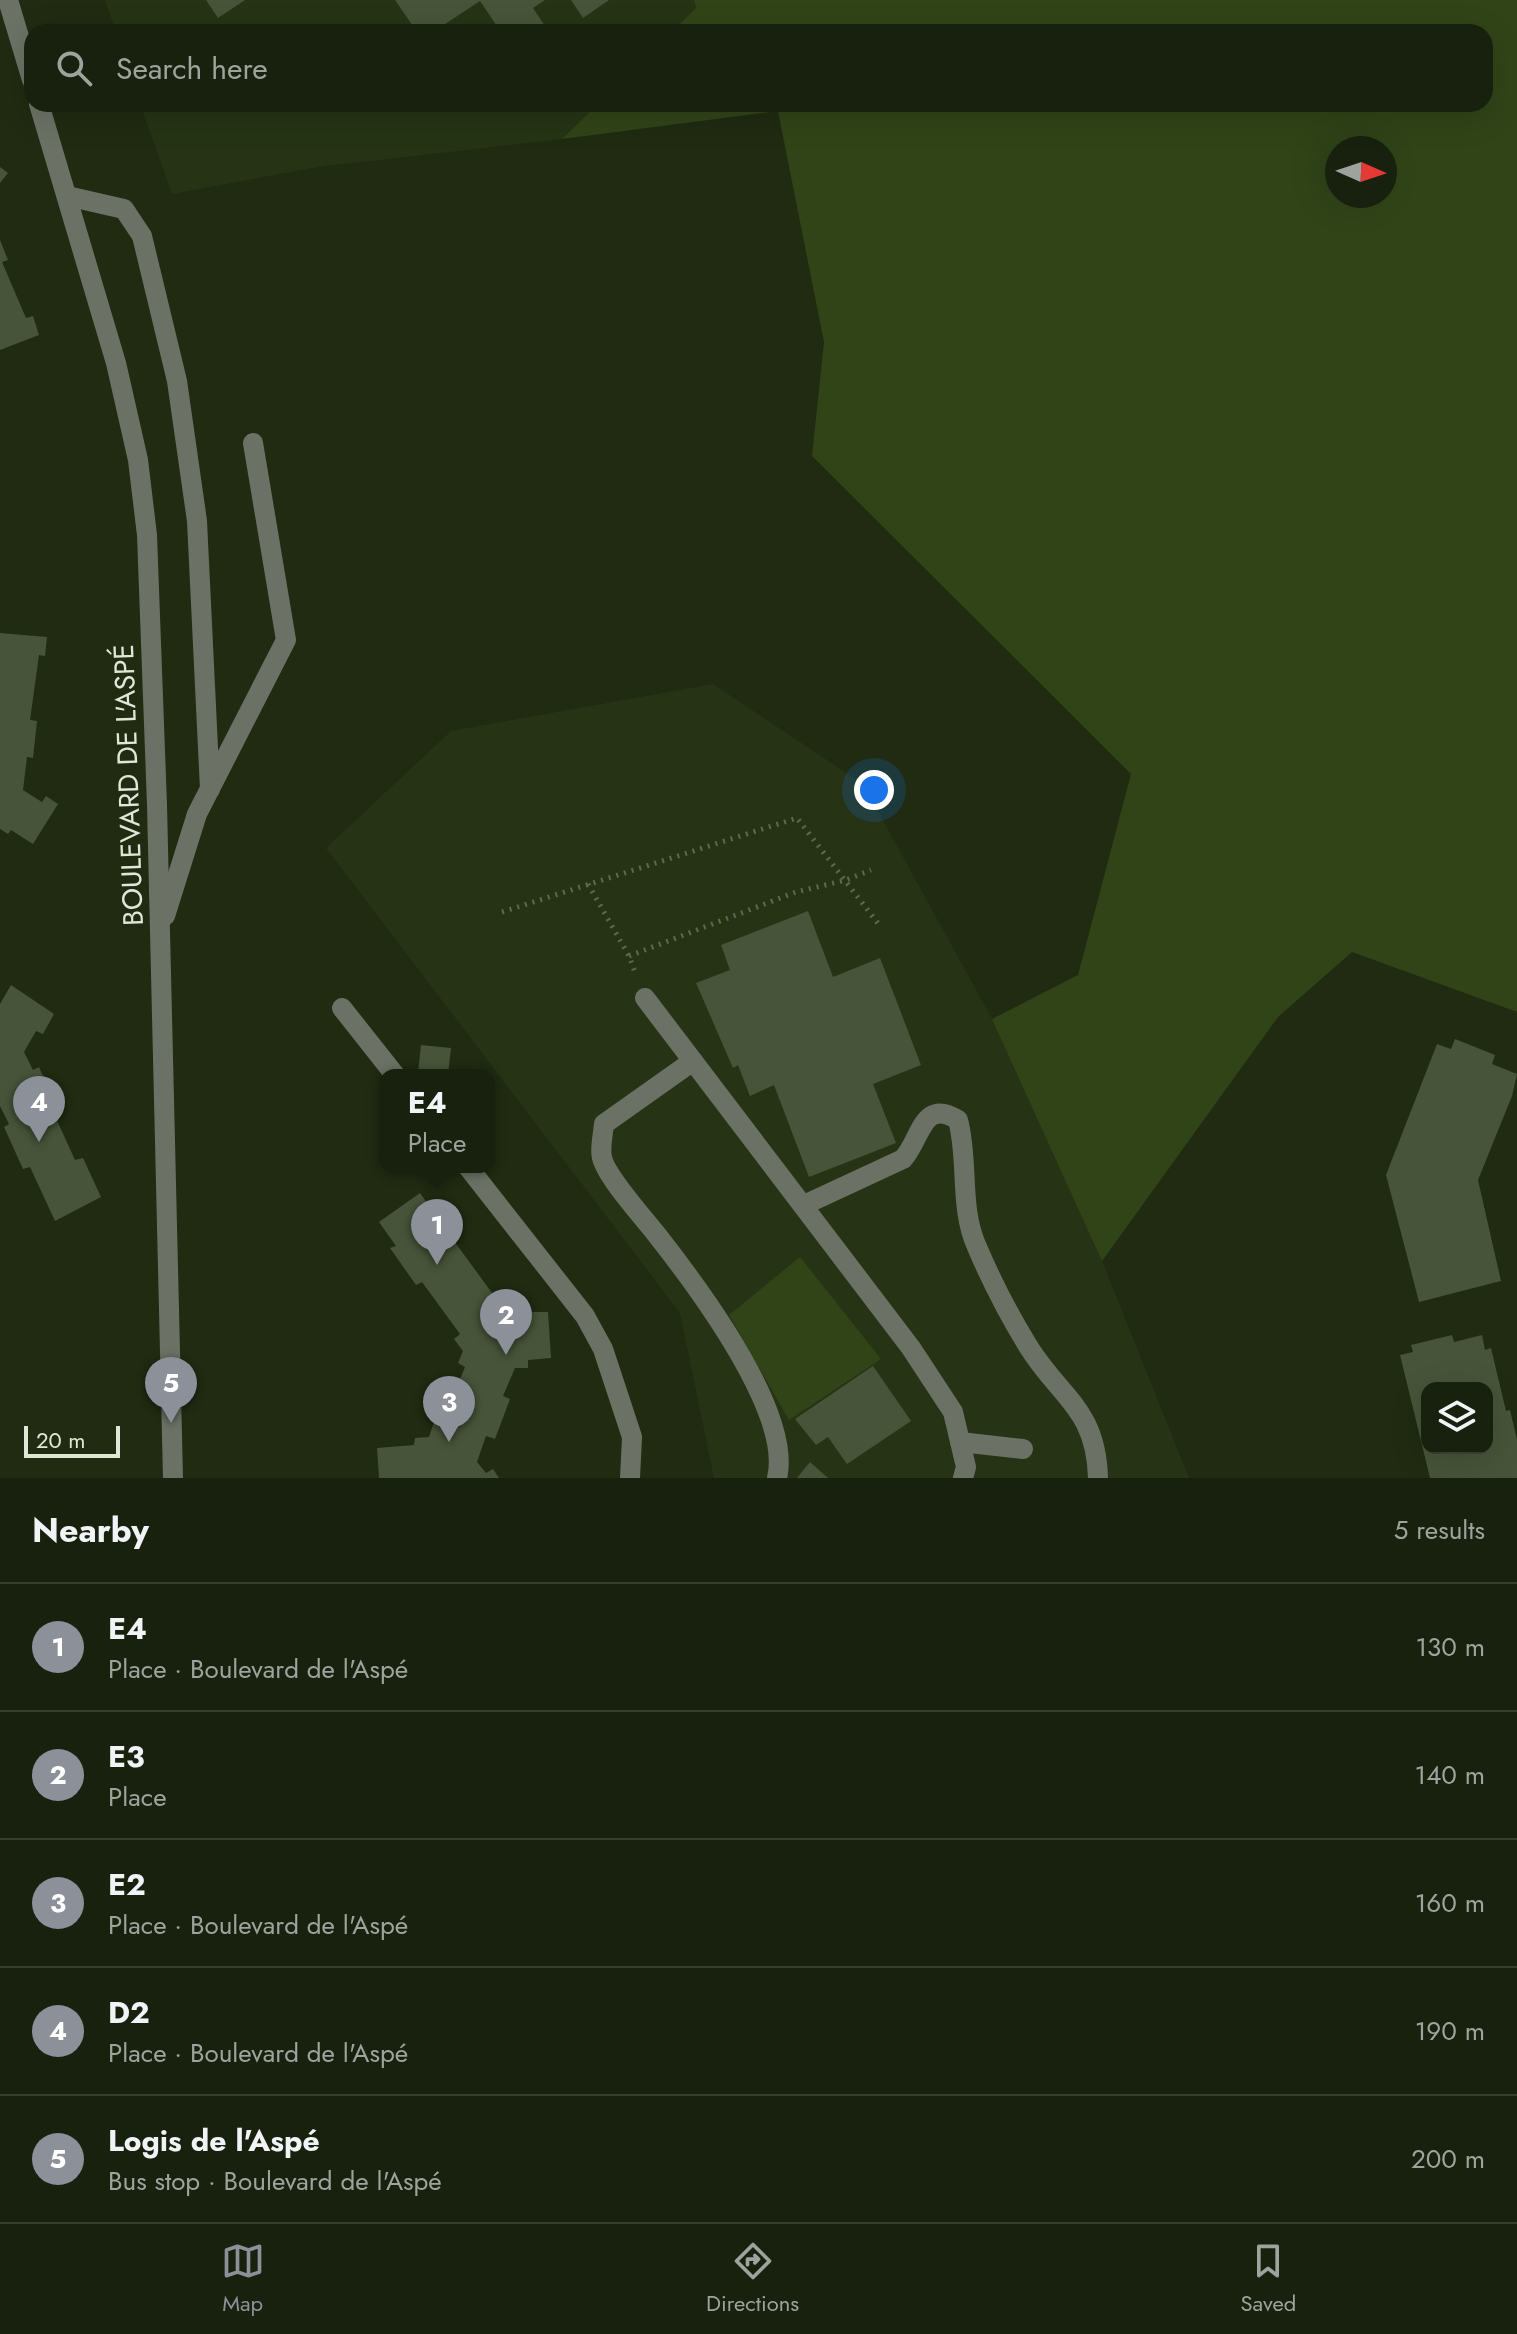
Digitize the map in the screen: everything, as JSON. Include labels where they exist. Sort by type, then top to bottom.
[{"type":"street","points":[[8,0],[24,53]]},
{"type":"street","name":"BOULEVARD DE L'ASPÉ","points":[[41,112],[116,363],[138,460],[147,535],[173,1478]]},
{"type":"street","points":[[67,196],[124,209],[142,236],[146,250],[177,381],[197,521],[210,789]]},
{"type":"street","points":[[160,931],[197,814],[286,640],[253,443]]},
{"type":"street","points":[[645,998],[911,1348],[953,1412],[966,1467],[963,1478]]},
{"type":"street","points":[[342,1008],[390,1069]]},
{"type":"street","points":[[693,1061],[604,1124],[602,1160],[717,1315],[749,1372],[776,1435],[780,1466],[777,1478]]},
{"type":"street","points":[[804,1205],[903,1159],[910,1152],[923,1124],[933,1114],[946,1113],[958,1120],[968,1219],[976,1245],[1029,1347],[1085,1419],[1098,1458],[1098,1478]]},
{"type":"street","points":[[473,1173],[591,1327],[603,1349],[632,1437],[630,1478]]},
{"type":"street","points":[[960,1442],[1023,1449]]},
{"type":"path","points":[[502,912],[797,818],[880,926]]},
{"type":"path","points":[[629,956],[796,892],[846,880],[871,870]]},
{"type":"path","points":[[588,884],[629,956],[645,998]]},
{"type":"shaded area","points":[[105,0],[694,0],[696,8],[679,24],[113,24]]},
{"type":"shaded area","points":[[694,0],[1517,0],[1517,1012],[1352,952],[1278,1017],[1102,1261],[992,1019],[1078,975],[1131,774],[812,456],[824,342],[778,112],[1493,112],[1493,24],[679,24],[696,8]]},
{"type":"shaded area","points":[[143,112],[590,112],[562,139],[318,167],[172,194]]},
{"type":"shaded area","points":[[590,112],[770,112],[562,139]]},
{"type":"shaded area","points":[[713,684],[863,784],[1040,1106],[1189,1478],[714,1478],[680,1313],[326,848],[451,731]]},
{"type":"shaded area","points":[[800,1257],[881,1359],[789,1420],[729,1315]]},
{"type":"building","points":[[206,0],[245,0],[218,18]]},
{"type":"building","points":[[395,0],[545,0],[533,8],[544,24],[496,24],[480,1],[445,24],[412,24]]},
{"type":"building","points":[[571,0],[609,0],[583,18]]},
{"type":"building","points":[[0,167],[8,173],[0,183]]},
{"type":"building","points":[[0,240],[8,260],[2,262],[26,318],[33,316],[39,335],[0,350]]},
{"type":"building","points":[[0,633],[47,637],[45,656],[39,655],[30,720],[37,721],[33,758],[27,757],[23,790],[42,802],[46,796],[58,804],[33,844],[11,830],[8,834],[0,829]]},
{"type":"building","points":[[808,911],[833,977],[880,958],[921,1065],[873,1084],[896,1143],[809,1177],[774,1085],[750,1096],[738,1065],[733,1068],[696,983],[730,970],[721,945]]},
{"type":"building","points":[[11,985],[54,1014],[43,1034],[36,1031],[24,1052],[33,1070],[39,1067],[50,1092],[45,1094],[75,1160],[83,1158],[101,1197],[55,1221],[30,1167],[23,1169],[4,1127],[9,1124],[0,1106],[0,1004]]},
{"type":"building","points":[[1455,1039],[1495,1055],[1492,1064],[1517,1074],[1512,1096],[1478,1180],[1501,1281],[1419,1302],[1386,1175],[1437,1044],[1451,1049]]},
{"type":"building","points":[[421,1045],[451,1048],[449,1069],[418,1069]]},
{"type":"building","points":[[420,1193],[430,1207],[425,1210],[449,1245],[454,1241],[495,1297],[488,1301],[502,1319],[521,1320],[522,1312],[548,1312],[551,1358],[528,1360],[528,1368],[515,1368],[503,1396],[510,1399],[495,1439],[486,1436],[477,1462],[486,1473],[493,1469],[499,1478],[379,1478],[377,1448],[414,1445],[415,1438],[429,1437],[434,1422],[441,1424],[465,1367],[458,1363],[463,1351],[454,1339],[460,1334],[422,1282],[416,1285],[390,1248],[396,1246],[379,1222]]},
{"type":"building","points":[[1452,1335],[1454,1342],[1482,1335],[1485,1350],[1491,1348],[1506,1411],[1510,1410],[1517,1440],[1517,1478],[1430,1478],[1424,1454],[1493,1454],[1493,1382],[1421,1382],[1421,1441],[1400,1355],[1413,1352],[1411,1345]]},
{"type":"building","points":[[873,1366],[911,1421],[847,1464],[828,1437],[816,1445],[795,1419]]},
{"type":"building","points":[[810,1462],[828,1478],[797,1478]]},
{"type":"place","name":"D2","points":[[39,1142]]},
{"type":"place","name":"E4","points":[[437,1265]]},
{"type":"place","name":"E3","points":[[506,1355]]},
{"type":"place","name":"Logis de l'Aspé","points":[[171,1423]]},
{"type":"place","name":"E2","points":[[449,1442]]}]
